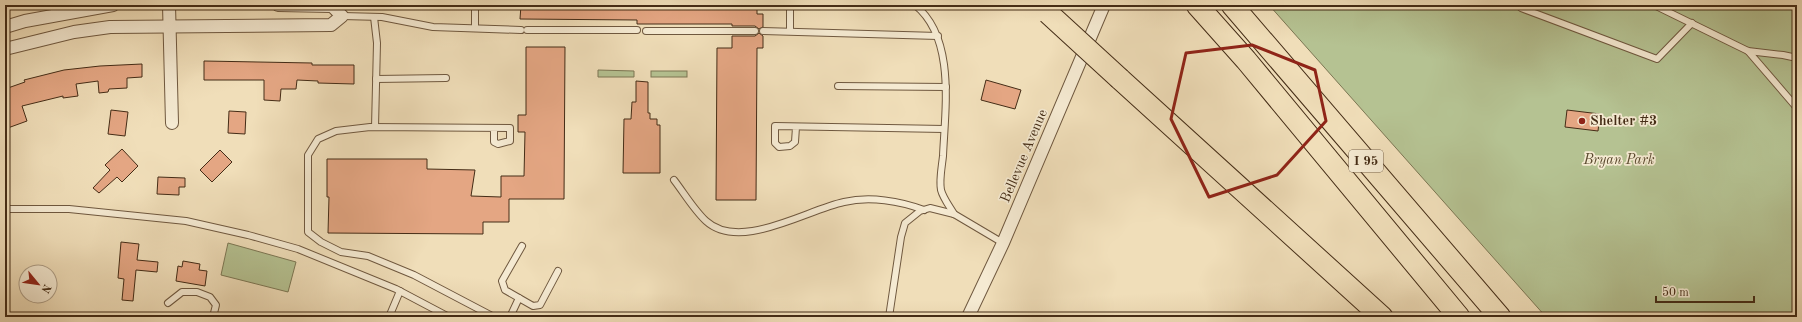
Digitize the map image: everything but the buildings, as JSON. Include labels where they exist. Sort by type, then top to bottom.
[{"type":"highway","name":"I 95","points":[[1197,5],[1246,60],[1459,317]]},
{"type":"highway","name":"I 95","points":[[1232,5],[1500,317]]},
{"type":"highway","points":[[1044,9],[1382,317]]},
{"type":"street","points":[[5,27],[33,19],[113,5]]},
{"type":"street","points":[[169,5],[172,123]]},
{"type":"street","points":[[5,48],[74,32],[103,28],[170,25],[332,26],[342,16],[332,6],[278,5]]},
{"type":"street","name":"Bellevue Avenue","points":[[968,317],[1003,243],[1104,5]]},
{"type":"street","points":[[332,6],[332,26]]},
{"type":"lane","points":[[475,5],[475,28]]},
{"type":"lane","points":[[790,5],[790,31]]},
{"type":"lane","points":[[915,5],[938,36],[946,87],[941,190],[954,214]]},
{"type":"lane","points":[[1521,5],[1521,8],[1657,59],[1692,23]]},
{"type":"lane","points":[[1654,5],[1748,51],[1797,58]]},
{"type":"lane","points":[[342,16],[374,17],[433,27],[524,30],[636,30]]},
{"type":"lane","points":[[374,17],[377,43],[375,127]]},
{"type":"lane","points":[[646,30],[755,31]]},
{"type":"lane","points":[[763,31],[938,36]]},
{"type":"lane","points":[[1748,51],[1797,108]]},
{"type":"lane","points":[[376,79],[446,78]]},
{"type":"lane","points":[[838,86],[946,87]]},
{"type":"lane","points":[[796,127],[795,142],[790,146],[779,147],[774,143],[775,126],[944,130]]},
{"type":"lane","points":[[494,128],[375,127],[336,131],[318,139],[308,155],[308,232],[321,242],[341,252],[368,256],[414,275],[494,317]]},
{"type":"lane","points":[[674,180],[706,221],[726,232],[754,232],[844,202],[872,200],[899,202],[924,210]]},
{"type":"lane","points":[[889,317],[901,237],[905,223],[920,211],[930,208],[954,214],[1003,243]]},
{"type":"lane","points":[[5,209],[69,209],[186,222],[248,235],[298,249],[400,291],[449,317]]},
{"type":"lane","points":[[522,246],[502,281],[505,290],[533,306],[540,305],[558,271]]},
{"type":"lane","points":[[389,317],[400,291]]},
{"type":"lane","points":[[168,303],[182,292],[197,292],[210,297],[216,306],[213,317]]},
{"type":"lane","points":[[510,317],[519,298]]},
{"type":"highlighted area","points":[[1252,45],[1315,70],[1326,121],[1277,175],[1209,197],[1171,119],[1186,53]]},
{"type":"green space","name":"Bryan Park","points":[[1269,5],[1797,5],[1797,317],[1546,317]]},
{"type":"green space","points":[[598,70],[634,71],[634,77],[598,77]]},
{"type":"green space","points":[[651,71],[687,71],[687,77],[651,77]]},
{"type":"green space","points":[[228,243],[296,262],[288,292],[221,275]]},
{"type":"place","name":"Shelter #3","points":[[1582,121]]}]
